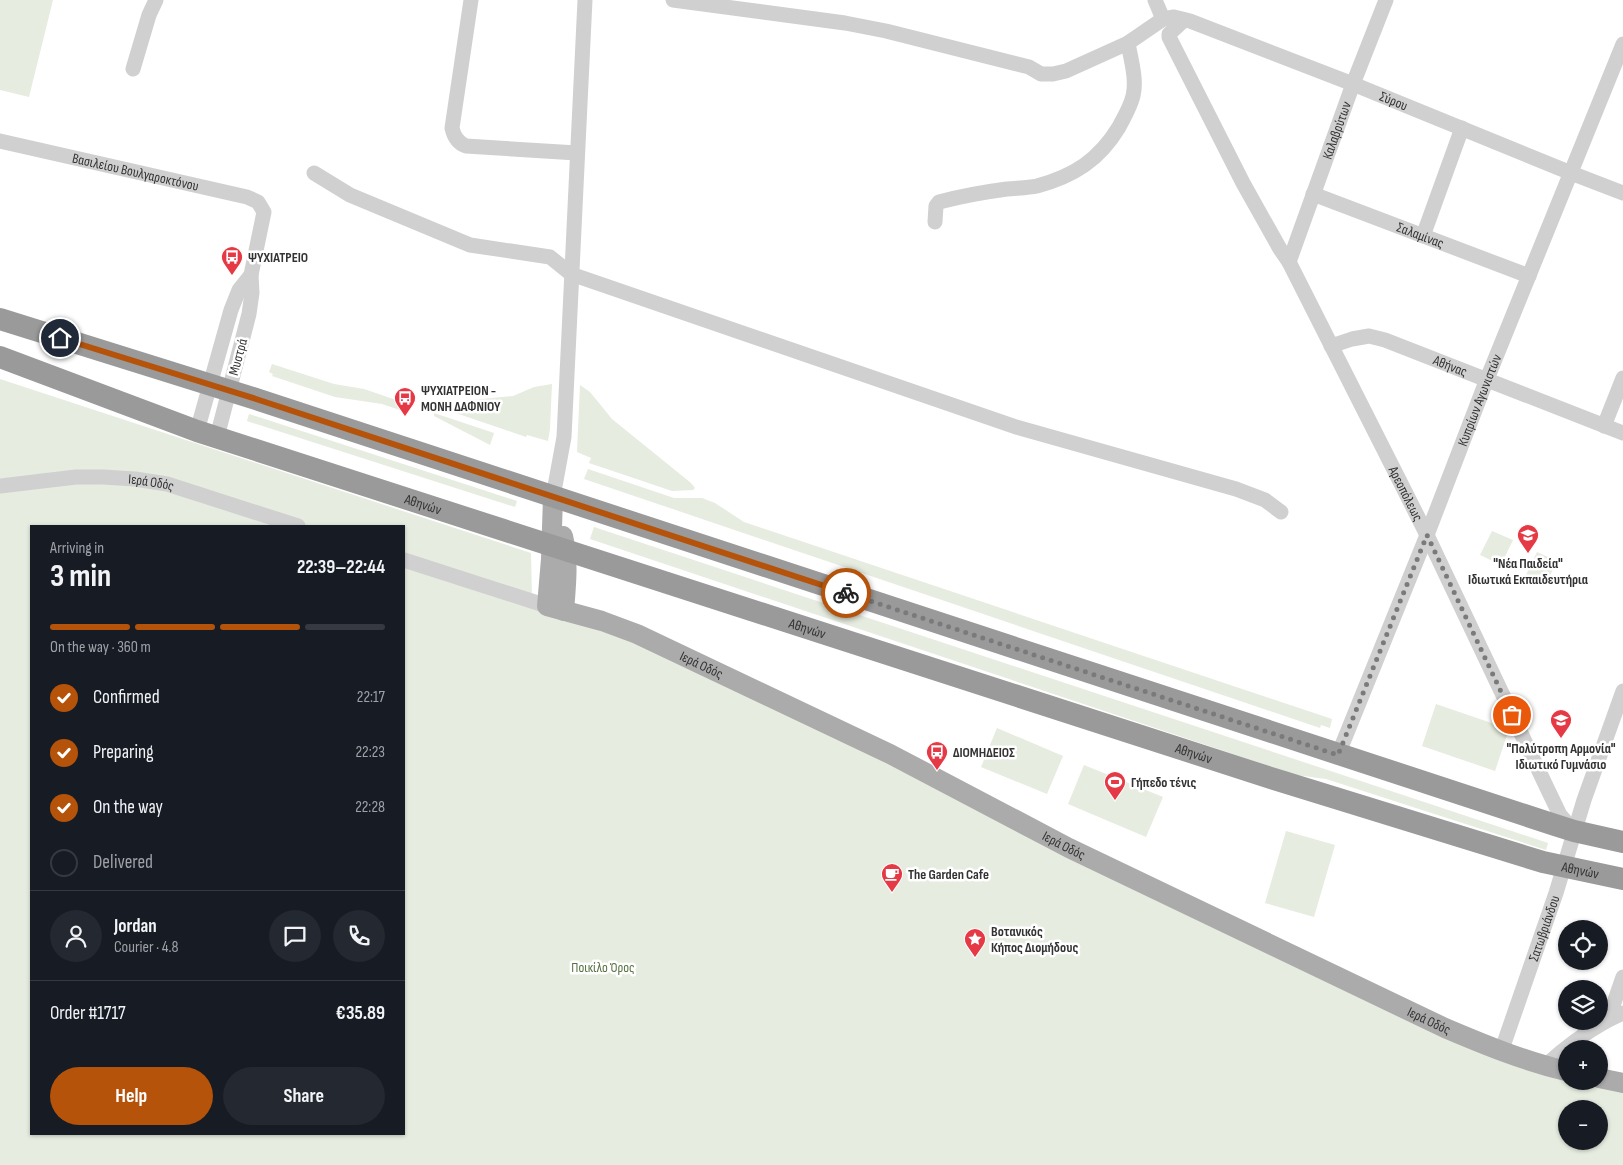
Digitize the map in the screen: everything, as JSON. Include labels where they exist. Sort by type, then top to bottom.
[{"type":"highway","points":[[0,319],[220,387],[1338,755],[1574,831],[1623,842]]},
{"type":"highway","name":"Αθηνών","points":[[0,357],[207,434],[1274,779],[1543,862],[1623,879]]},
{"type":"main road","points":[[553,496],[559,548],[556,609]]},
{"type":"main road","name":"Ιερά Οδός","points":[[556,609],[602,621],[637,634],[890,754],[1077,852],[1436,1024],[1501,1052],[1558,1069]]},
{"type":"main road","points":[[1608,1080],[1623,1083]]},
{"type":"street","points":[[133,69],[156,0]]},
{"type":"street","points":[[471,0],[452,128],[453,135],[460,144],[466,146],[577,153]]},
{"type":"street","points":[[553,496],[564,437],[585,0]]},
{"type":"street","points":[[674,0],[845,23],[886,31],[1029,67],[1041,74],[1066,71],[1128,43],[1163,19],[1155,0]]},
{"type":"street","name":"Καλαβρύτων","points":[[1289,262],[1353,84],[1386,0]]},
{"type":"street","name":"Σύρου","points":[[1163,19],[1174,17],[1184,20],[1353,84],[1623,193]]},
{"type":"street","name":"Αρεοπόλεως","points":[[1184,20],[1170,36],[1243,183],[1289,262],[1427,535],[1560,815],[1574,831]]},
{"type":"street","points":[[935,222],[936,206],[939,202],[982,192],[1036,186],[1066,176],[1085,166],[1098,155],[1108,145],[1123,119],[1133,95],[1133,73],[1128,43]]},
{"type":"street","name":"Κυπρίων Αγωνιστών","points":[[1338,755],[1623,44]]},
{"type":"street","points":[[1423,236],[1462,128]]},
{"type":"street","name":"Βασιλείου Βουλγαροκτόνου","points":[[0,140],[247,197],[258,202],[264,212]]},
{"type":"street","points":[[314,173],[350,195],[470,245],[550,258],[571,274],[1016,427],[1236,490],[1265,500],[1280,512]]},
{"type":"street","name":"Σαλαμίνας","points":[[1313,194],[1529,276]]},
{"type":"street","name":"Μυστρά","points":[[207,434],[220,387],[249,314],[252,292],[250,275],[264,212]]},
{"type":"street","name":"Αθήνας","points":[[1331,346],[1369,336],[1385,340],[1623,433]]},
{"type":"street","points":[[1604,426],[1623,378]]},
{"type":"street","name":"Μυστρά","points":[[207,434],[220,387]]},
{"type":"street","name":"Ιερά Οδός","points":[[0,486],[76,477],[135,479],[167,484],[295,525]]},
{"type":"street","name":"Ιερά Οδός","points":[[405,560],[556,609]]},
{"type":"street","name":"Σατωβριάνδου","points":[[1501,1052],[1546,924],[1584,800],[1622,694]]},
{"type":"street","points":[[1608,1020],[1623,977]]},
{"type":"street","points":[[1608,1020],[1623,1013]]},
{"type":"street","points":[[1545,1066],[1578,1038],[1591,1030]]},
{"type":"green space","points":[[0,0],[53,0],[29,97],[0,90]]},
{"type":"green space","points":[[272,364],[334,384],[364,389],[405,403],[403,411],[382,404],[335,397],[272,376],[273,374],[269,372]]},
{"type":"green space","name":"Ποικίλο Όρος","points":[[0,379],[531,553],[532,601],[602,621],[1445,1028],[1558,1068],[1558,1090],[1608,1090],[1608,1082],[1623,1083],[1623,1165],[0,1165]]},
{"type":"green space","points":[[552,384],[548,441],[527,435],[526,437],[438,407],[438,405],[462,401],[513,396],[534,387]]},
{"type":"green space","points":[[580,385],[590,392],[612,419],[695,488],[693,490],[672,491],[589,463],[591,458],[577,452]]},
{"type":"green space","points":[[434,413],[494,433],[490,445],[434,416]]},
{"type":"green space","points":[[249,414],[517,501],[515,507],[247,421]]},
{"type":"green space","points":[[588,469],[674,498],[702,498],[715,503],[744,522],[1332,719],[1330,728],[1321,725],[1320,728],[584,479]]},
{"type":"green space","points":[[594,527],[1548,843],[1546,850],[1326,779],[1296,775],[590,539]]},
{"type":"green space","points":[[1492,531],[1513,540],[1501,565],[1480,555]]},
{"type":"green space","points":[[1537,552],[1557,561],[1545,586],[1525,577]]},
{"type":"green space","points":[[1436,704],[1509,729],[1495,771],[1422,746]]},
{"type":"green space","points":[[997,728],[1063,756],[1047,794],[981,767]]},
{"type":"green space","name":"Γήπεδο τένις","points":[[1084,765],[1163,797],[1146,837],[1068,804]]},
{"type":"green space","points":[[1286,831],[1335,845],[1314,917],[1265,903]]},
{"type":"way so far","points":[[846,593],[1338,755],[1427,535],[1512,715]]},
{"type":"place","name":"ΨΥΧΙΑΤΡΕΙΟ","points":[[232,276]]},
{"type":"place","name":"ΨΥΧΙΑΤΡΕΙΟΝ - ΜΟΝΗ ΔΑΦΝΙΟΥ","points":[[405,417]]},
{"type":"place","name":"\"Νέα Παιδεία\" Ιδιωτικά Εκπαιδευτήρια","points":[[1528,554]]},
{"type":"place","name":"\"Πολύτροπη Αρμονία\" Ιδιωτικό Γυμνάσιο","points":[[1561,739]]},
{"type":"place","name":"ΔΙΟΜΗΔΕΙΟΣ","points":[[937,771]]},
{"type":"place","name":"Γήπεδο τένις","points":[[1115,801]]},
{"type":"place","name":"The Garden Cafe","points":[[892,893]]},
{"type":"place","name":"Βοτανικός Κήπος Διομήδους","points":[[975,958]]},
{"type":"route","points":[[60,338],[210,384],[846,593]]}]
